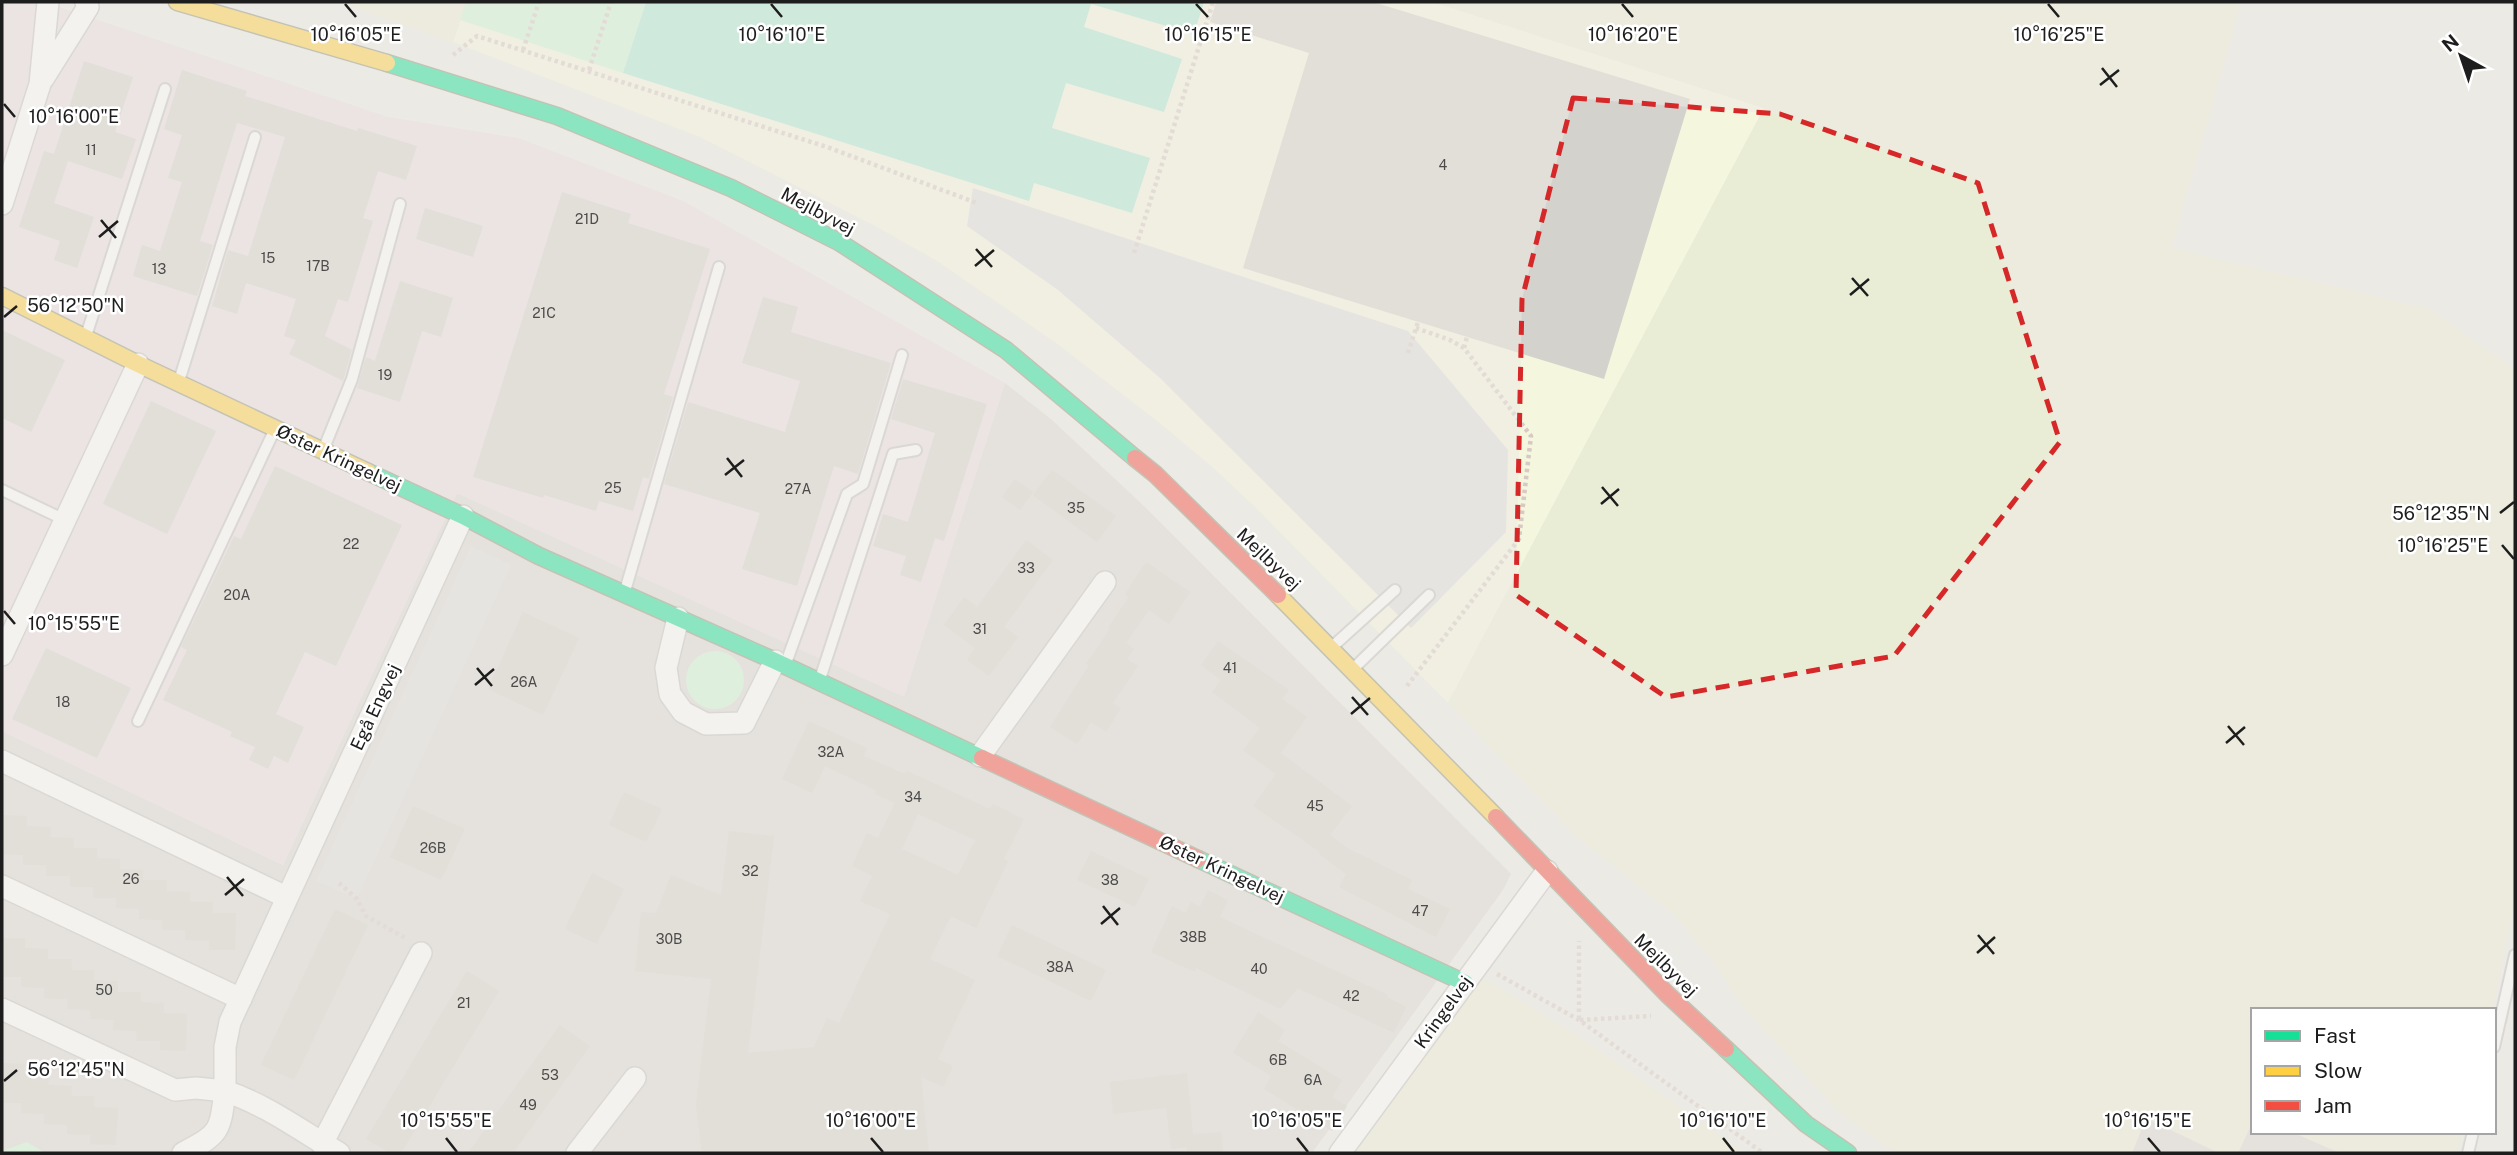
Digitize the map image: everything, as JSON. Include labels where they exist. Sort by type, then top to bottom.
[{"type":"street","points":[[2,204],[40,84],[48,2]]},
{"type":"street","points":[[40,84],[88,7],[86,2]]},
{"type":"street","name":"Mejlbyvej","points":[[177,2],[428,75],[557,116],[731,187],[839,242],[1006,350],[1155,474],[1332,647],[1688,1014],[1806,1124],[1848,1153]]},
{"type":"street","name":"Øster Kringelvej","points":[[2,296],[138,364],[463,516],[539,556],[820,681],[1465,983]]},
{"type":"street","points":[[2,655],[138,364]]},
{"type":"street","name":"Egå Engvej","points":[[183,1153],[212,1137],[218,1129],[222,1119],[225,1047],[230,1023],[463,516]]},
{"type":"street","points":[[980,756],[1105,582]]},
{"type":"street","points":[[678,618],[666,668],[670,694],[683,712],[706,724],[744,723],[780,663]]},
{"type":"street","points":[[2,761],[286,897]]},
{"type":"street","name":"Kringelvej","points":[[1340,1153],[1547,871]]},
{"type":"street","points":[[2,886],[240,999]]},
{"type":"street","points":[[2,1009],[175,1090],[196,1088],[225,1091],[251,1100],[331,1148],[421,953]]},
{"type":"street","points":[[577,1153],[635,1078]]},
{"type":"lane","points":[[85,338],[165,89]]},
{"type":"lane","points":[[178,383],[255,136]]},
{"type":"lane","points":[[323,451],[352,379],[400,204]]},
{"type":"lane","points":[[624,594],[719,267]]},
{"type":"lane","points":[[780,663],[847,494],[863,484],[902,355]]},
{"type":"lane","points":[[138,721],[276,429]]},
{"type":"lane","points":[[820,681],[893,454],[916,450]]},
{"type":"lane","points":[[2,490],[65,520]]},
{"type":"lane","points":[[1332,647],[1395,590]]},
{"type":"lane","points":[[1353,669],[1429,595]]},
{"type":"lane","points":[[2496,1038],[2515,955]]},
{"type":"lane","points":[[2468,1153],[2473,1134]]},
{"type":"path","points":[[523,50],[538,2]]},
{"type":"path","points":[[589,70],[611,2]]},
{"type":"path","points":[[1134,253],[1213,2]]},
{"type":"path","points":[[428,75],[477,36],[827,147],[978,203]]},
{"type":"path","points":[[1394,712],[1411,679],[1519,539],[1531,436],[1464,348],[1417,325],[1408,353]]},
{"type":"path","points":[[1464,348],[1466,337]]},
{"type":"path","points":[[339,883],[357,899],[366,916],[403,936],[421,953]]},
{"type":"path","points":[[1579,904],[1579,1020]]},
{"type":"path","points":[[1479,963],[1579,1020],[1763,1153]]},
{"type":"path","points":[[1579,1020],[1688,1014]]},
{"type":"highlighted area","points":[[1573,98],[1780,114],[1978,183],[2060,442],[1894,656],[1666,697],[1516,595],[1522,299]]},
{"type":"shaded area","points":[[2,2],[44,2],[388,117],[518,138],[683,201],[1005,383],[904,697],[457,493],[283,865],[2,731]]},
{"type":"shaded area","points":[[341,2],[466,2],[453,42]]},
{"type":"shaded area","points":[[466,2],[1433,2],[1764,108],[1448,703],[1255,507],[1210,465],[1056,343],[937,261],[875,226],[700,137],[453,42]]},
{"type":"shaded area","points":[[1433,2],[2241,2],[2171,248],[2429,309],[2515,370],[2515,900],[2492,1008],[2251,1008],[2251,1125],[2238,1153],[2219,1153],[2146,1118],[2132,1153],[1895,1153],[1836,1109],[1743,1006],[1708,954],[1672,912],[1575,835],[1448,703],[1764,108]]},
{"type":"shaded area","points":[[973,188],[1408,331],[1508,450],[1506,532],[1411,628],[1160,378],[1058,290],[967,226]]},
{"type":"shaded area","points":[[1005,383],[1052,420],[1145,507],[1511,874],[1503,890],[1312,1153],[2,1153],[2,731],[283,865],[457,493],[904,696]]},
{"type":"shaded area","points":[[471,546],[511,565],[357,899],[316,881]]},
{"type":"shaded area","points":[[1482,978],[1573,1033],[1745,1153],[1355,1153]]},
{"type":"shaded area","points":[[2146,1118],[2219,1153],[2132,1153]]},
{"type":"shaded area","points":[[2251,1125],[2251,1134],[2297,1134],[2340,1153],[2238,1153]]},
{"type":"shaded area","points":[[2297,1134],[2462,1134],[2457,1153],[2340,1153]]},
{"type":"green space","points":[[466,2],[646,2],[623,73],[460,20]]},
{"type":"green space","points":[[646,2],[1204,2],[1194,34],[1091,4],[1084,27],[1182,59],[1164,112],[1066,83],[1052,128],[1150,158],[1132,213],[1034,183],[1029,201],[623,73]]},
{"type":"green space","points":[[715,651],[731,656],[739,664],[744,680],[739,696],[731,704],[715,709],[699,704],[691,696],[686,680],[691,664],[699,656]]},
{"type":"green space","points":[[27,1142],[45,1153],[2,1153],[2,1151]]},
{"type":"building","points":[[1216,2],[1373,2],[1690,99],[1604,379],[1243,268],[1309,53],[1210,22]]},
{"type":"building","points":[[84,61],[133,77],[115,132],[136,139],[122,179],[68,161],[54,203],[94,217],[77,268],[54,260],[60,241],[19,227],[44,151],[54,154]]},
{"type":"building","points":[[182,70],[247,91],[245,96],[357,131],[358,128],[417,146],[406,180],[378,171],[363,218],[373,221],[348,302],[338,299],[325,336],[352,350],[343,381],[289,354],[296,340],[284,336],[296,299],[246,283],[237,314],[212,306],[228,250],[248,256],[285,137],[237,123],[200,241],[213,245],[197,296],[133,276],[142,245],[160,251],[182,182],[168,178],[182,135],[164,129]]},
{"type":"building","points":[[562,192],[631,214],[628,223],[710,249],[664,394],[673,397],[649,479],[643,477],[633,511],[599,501],[596,511],[473,477]]},
{"type":"building","points":[[425,208],[483,226],[473,257],[416,239]]},
{"type":"building","points":[[400,281],[453,298],[441,337],[422,331],[400,402],[357,388],[366,357],[375,361]]},
{"type":"building","points":[[763,297],[798,307],[791,332],[891,363],[858,474],[834,466],[797,586],[742,569],[760,513],[664,484],[688,402],[785,432],[800,381],[742,363]]},
{"type":"building","points":[[2,330],[65,360],[31,432],[2,418]]},
{"type":"building","points":[[903,379],[987,404],[944,541],[935,538],[921,582],[900,575],[906,556],[873,546],[883,514],[908,522],[935,433],[891,419]]},
{"type":"building","points":[[151,401],[216,431],[167,534],[103,504]]},
{"type":"building","points":[[275,466],[402,525],[336,666],[305,652],[276,714],[304,727],[288,763],[274,756],[268,769],[249,760],[255,747],[230,736],[232,732],[163,700],[187,650],[181,647],[234,536],[241,539]]},
{"type":"building","points":[[1052,470],[1116,516],[1097,542],[1033,495]]},
{"type":"building","points":[[1015,479],[1033,492],[1020,510],[1002,497]]},
{"type":"building","points":[[1026,540],[1053,560],[1004,627],[1018,637],[989,676],[967,660],[975,648],[944,625],[964,597],[977,607]]},
{"type":"building","points":[[1146,562],[1190,592],[1169,624],[1149,610],[1126,643],[1134,649],[1127,659],[1138,666],[1113,703],[1121,708],[1106,732],[1091,722],[1077,744],[1050,727],[1129,597],[1125,594]]},
{"type":"building","points":[[523,612],[579,638],[543,715],[488,689]]},
{"type":"building","points":[[1218,641],[1289,690],[1282,699],[1307,717],[1281,753],[1352,806],[1330,835],[1349,849],[1412,880],[1408,889],[1450,909],[1436,937],[1339,887],[1346,874],[1319,854],[1320,852],[1253,806],[1276,774],[1243,750],[1260,728],[1212,692],[1221,680],[1201,665]]},
{"type":"building","points":[[46,648],[131,688],[97,758],[12,719]]},
{"type":"building","points":[[809,721],[867,748],[864,756],[905,774],[907,771],[990,809],[993,804],[1024,819],[1004,859],[1008,861],[976,928],[951,916],[930,959],[975,980],[938,1059],[953,1066],[943,1087],[921,1077],[929,1153],[702,1153],[696,1105],[711,979],[635,971],[641,912],[656,913],[671,875],[721,895],[729,831],[774,836],[748,1053],[814,1047],[827,1018],[839,1023],[890,914],[860,901],[872,876],[852,866],[867,833],[878,838],[895,803],[875,794],[877,791],[825,766],[812,793],[782,779]],"holes":[[[918,814],[975,840],[958,875],[902,849]]]},
{"type":"building","points":[[624,792],[662,809],[646,842],[609,825]]},
{"type":"building","points":[[413,806],[465,829],[441,880],[390,857]]},
{"type":"building","points":[[2,815],[27,816],[27,826],[51,827],[50,837],[74,838],[73,848],[97,848],[97,858],[120,859],[120,869],[143,870],[143,880],[167,880],[167,891],[190,892],[190,902],[213,902],[212,913],[236,913],[235,950],[209,950],[209,941],[185,940],[185,930],[162,930],[162,920],[139,919],[139,909],[116,908],[116,898],[93,898],[93,887],[70,887],[70,876],[46,876],[46,865],[23,865],[23,855],[2,854]]},
{"type":"building","points":[[1091,851],[1149,879],[1135,907],[1077,880]]},
{"type":"building","points":[[592,873],[624,889],[597,944],[565,929]]},
{"type":"building","points":[[1208,890],[1228,900],[1220,917],[1388,995],[1387,997],[1406,1007],[1394,1033],[1298,988],[1280,1009],[1196,968],[1195,972],[1151,952],[1172,906],[1186,913],[1191,902],[1200,907]]},
{"type":"building","points":[[335,909],[368,925],[294,1080],[261,1065]]},
{"type":"building","points":[[1012,925],[1106,970],[1091,1001],[997,956]]},
{"type":"building","points":[[2,938],[25,938],[25,948],[48,949],[48,959],[72,959],[71,970],[94,970],[94,980],[118,981],[118,992],[141,992],[141,1002],[164,1003],[164,1013],[187,1014],[186,1051],[160,1050],[160,1041],[136,1041],[137,1031],[113,1030],[114,1020],[90,1019],[90,1010],[67,1009],[67,999],[44,998],[44,988],[21,987],[21,977],[2,977]]},
{"type":"building","points":[[467,971],[499,991],[401,1153],[390,1153],[366,1139]]},
{"type":"building","points":[[1258,1012],[1285,1030],[1278,1041],[1342,1080],[1332,1097],[1347,1106],[1332,1131],[1264,1089],[1271,1076],[1233,1053]]},
{"type":"building","points":[[560,1025],[590,1046],[513,1153],[468,1153]]},
{"type":"building","points":[[2,1063],[25,1064],[24,1074],[49,1075],[48,1085],[72,1086],[71,1096],[94,1096],[94,1107],[118,1108],[116,1145],[90,1144],[91,1135],[67,1134],[67,1125],[44,1124],[44,1114],[21,1113],[21,1103],[2,1103]]},
{"type":"building","points":[[1187,1073],[1193,1134],[1221,1132],[1223,1153],[1187,1153],[1187,1147],[1171,1149],[1166,1108],[1113,1114],[1110,1082]]},
{"type":"traffic: fast","points":[[387,63],[557,116],[731,188],[839,242],[1006,350],[1135,458]]},
{"type":"traffic: fast","points":[[368,472],[463,516],[539,556],[775,661],[982,758]]},
{"type":"traffic: fast","points":[[1198,859],[1465,983]]},
{"type":"traffic: fast","points":[[1726,1049],[1806,1124],[1848,1153]]},
{"type":"traffic: slow","points":[[177,2],[387,63]]},
{"type":"traffic: slow","points":[[2,296],[138,364],[368,472]]},
{"type":"traffic: slow","points":[[1278,595],[1496,817]]},
{"type":"traffic: jam","points":[[1135,458],[1155,474],[1278,595]]},
{"type":"traffic: jam","points":[[982,758],[1198,859]]},
{"type":"traffic: jam","points":[[1496,817],[1667,994],[1726,1049]]}]
